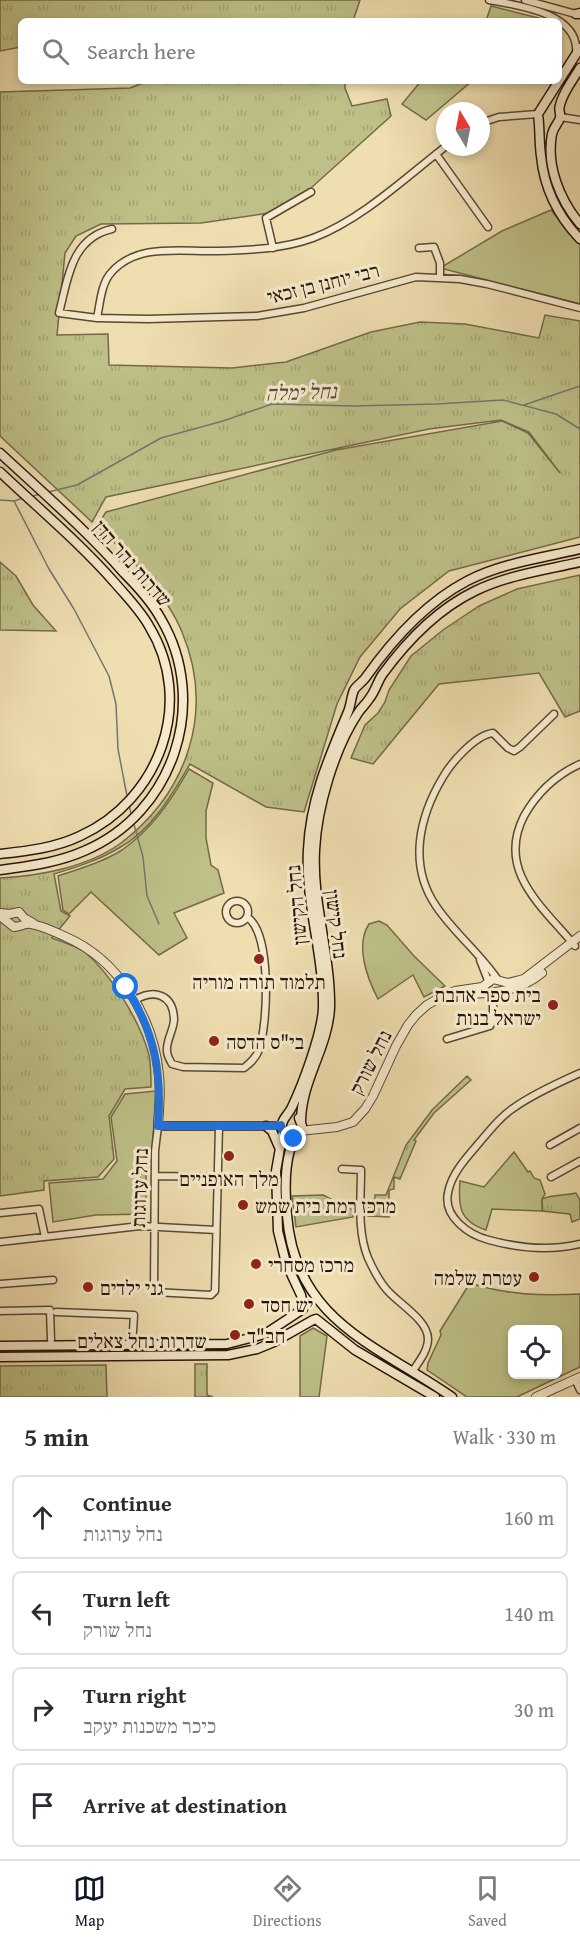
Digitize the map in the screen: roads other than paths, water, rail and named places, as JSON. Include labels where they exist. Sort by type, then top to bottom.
[{"type":"main road","points":[[562,78],[578,52]]},
{"type":"main road","points":[[580,68],[563,96],[551,141],[551,157],[556,180],[565,202],[580,224]]},
{"type":"main road","points":[[558,84],[540,114],[541,158],[550,194],[563,219],[580,239]]},
{"type":"main road","points":[[540,114],[550,104],[559,113]]},
{"type":"main road","points":[[540,114],[545,125],[554,125]]},
{"type":"main road","name":"שדרות נהר הדן","points":[[0,453],[101,546],[148,599],[170,636],[177,656],[183,688],[183,713],[175,756],[153,796],[125,826],[85,851],[57,861],[0,870]]},
{"type":"main road","name":"שדרות נהר הדן","points":[[0,472],[92,558],[139,609],[158,643],[170,688],[168,727],[162,749],[142,786],[117,814],[80,837],[54,846],[0,854]]},
{"type":"main road","points":[[580,549],[505,566],[459,585],[408,625],[354,692],[355,697],[359,701],[370,698],[384,673],[407,645],[438,614],[456,601],[496,582],[580,562]]},
{"type":"main road","points":[[360,684],[369,686],[370,698]]},
{"type":"main road","name":"נחל הקישון","points":[[303,1307],[301,1295],[286,1263],[278,1231],[275,1181],[282,1128],[296,1099],[322,1017],[321,987],[308,871],[308,844],[313,809],[324,769],[354,692]]},
{"type":"main road","name":"נחל קישון","points":[[370,698],[354,719],[344,740],[327,782],[320,810],[315,850],[315,873],[328,978],[329,1018],[324,1039],[304,1094],[300,1127],[290,1148],[286,1195],[287,1221],[296,1259],[308,1285],[329,1314],[361,1340],[452,1397]]},
{"type":"main road","points":[[282,1128],[291,1136],[300,1127],[295,1116],[287,1116]]},
{"type":"main road","points":[[266,1126],[272,1131],[279,1147]]},
{"type":"main road","points":[[315,1319],[322,1316],[322,1303],[310,1299],[303,1307],[306,1317],[315,1319],[355,1350],[435,1397]]},
{"type":"main road","name":"שדרות נחל צאלים","points":[[0,1346],[213,1345],[240,1342],[265,1334],[303,1307]]},
{"type":"main road","name":"שדרות נחל צאלים","points":[[0,1357],[228,1355],[257,1349],[274,1342],[315,1319]]},
{"type":"street","points":[[489,0],[553,18]]},
{"type":"street","points":[[525,0],[579,14]]},
{"type":"street","points":[[562,22],[576,36],[578,52]]},
{"type":"street","points":[[559,113],[580,120]]},
{"type":"street","points":[[490,120],[499,117],[540,114]]},
{"type":"street","points":[[97,318],[109,274],[118,266],[142,254],[166,250],[215,251],[273,248],[297,243],[338,226],[436,154]]},
{"type":"street","points":[[437,156],[489,227]]},
{"type":"street","points":[[273,248],[266,218],[311,192]]},
{"type":"street","name":"רבי יוחנן בן זכאי","points":[[112,229],[99,232],[83,244],[71,266],[59,313],[97,318],[148,319],[257,316],[304,308],[407,279],[440,278],[487,284],[580,308]]},
{"type":"street","points":[[419,248],[434,247],[440,263],[440,278]]},
{"type":"street","points":[[447,1039],[490,1026],[493,1020],[494,993],[502,986],[440,911],[426,887],[419,852],[426,812],[445,772],[464,751],[482,736],[492,733],[514,751],[554,714]]},
{"type":"street","points":[[576,944],[523,881],[517,867],[514,849],[517,831],[530,804],[549,784],[580,764]]},
{"type":"street","points":[[0,915],[9,918],[15,927],[23,922],[19,912],[9,918]]},
{"type":"street","points":[[135,1000],[155,993],[163,996],[168,1003],[174,1020],[167,1047],[172,1064],[183,1067],[244,1068],[259,1050],[266,995],[261,942],[257,927],[247,916]]},
{"type":"street","name":"נחל ערוגות","points":[[23,922],[37,925],[89,949],[118,976],[135,1000],[147,1027],[156,1055],[160,1096],[155,1151],[154,1292],[211,1295],[215,1291],[216,1230]]},
{"type":"street","points":[[441,997],[515,989],[533,980],[576,944],[580,936]]},
{"type":"street","points":[[488,984],[492,980],[508,983],[524,979],[576,944]]},
{"type":"street","points":[[473,949],[481,962],[488,989],[494,993]]},
{"type":"street","name":"נחל שורק","points":[[300,1127],[342,1126],[359,1117],[382,1080],[408,1025],[426,1005],[455,992],[488,984]]},
{"type":"street","points":[[580,1073],[513,1108],[462,1164],[453,1178],[447,1198],[455,1219],[465,1229],[480,1238],[524,1247],[551,1248],[580,1244]]},
{"type":"street","points":[[158,1126],[282,1128]]},
{"type":"street","points":[[0,1242],[132,1226],[216,1230],[219,1126]]},
{"type":"street","points":[[550,1145],[580,1128]]},
{"type":"street","points":[[551,1177],[580,1161]]},
{"type":"street","points":[[342,1169],[369,1170]]},
{"type":"street","points":[[361,1170],[361,1222],[368,1257],[386,1288],[421,1322],[428,1334],[425,1350],[412,1372]]},
{"type":"street","points":[[155,1176],[219,1176]]},
{"type":"street","points":[[0,1213],[39,1209],[45,1238]]},
{"type":"street","points":[[0,1284],[53,1280]]},
{"type":"street","points":[[0,1311],[50,1310],[51,1340]]},
{"type":"street","points":[[56,1312],[134,1315],[132,1346]]},
{"type":"street","points":[[536,1397],[578,1382]]},
{"type":"street","points":[[548,1397],[578,1382]]},
{"type":"waterway","points":[[524,405],[580,386]]},
{"type":"waterway","name":"נחל ימלה","points":[[48,492],[77,485],[161,438],[223,421],[272,404],[353,406],[503,400],[556,414],[580,429]]},
{"type":"waterway","name":"נחל ימלה","points":[[30,497],[40,494]]},
{"type":"waterway","name":"נחל ימלה","points":[[0,500],[14,501],[23,498]]},
{"type":"waterway","points":[[14,501],[109,676],[116,704],[118,749],[127,796]]},
{"type":"waterway","points":[[129,804],[131,814]]},
{"type":"waterway","points":[[133,821],[143,857],[147,896],[159,924]]},
{"type":"place","name":"תלמוד תורה מוריה","points":[[259,959]]},
{"type":"place","name":"בית ספר אהבת ישראל בנות","points":[[553,1005]]},
{"type":"place","name":"בי\"ס הדסה","points":[[214,1041]]},
{"type":"place","name":"מלך האופניים","points":[[229,1156]]},
{"type":"place","name":"מרכז רמת בית שמש","points":[[243,1205]]},
{"type":"place","name":"מרכז מסחרי","points":[[256,1264]]},
{"type":"place","name":"עטרת שלמה","points":[[534,1277]]},
{"type":"place","name":"גני ילדים","points":[[88,1287]]},
{"type":"place","name":"יש חסד","points":[[249,1304]]},
{"type":"place","name":"חב\"ד","points":[[235,1335]]}]
